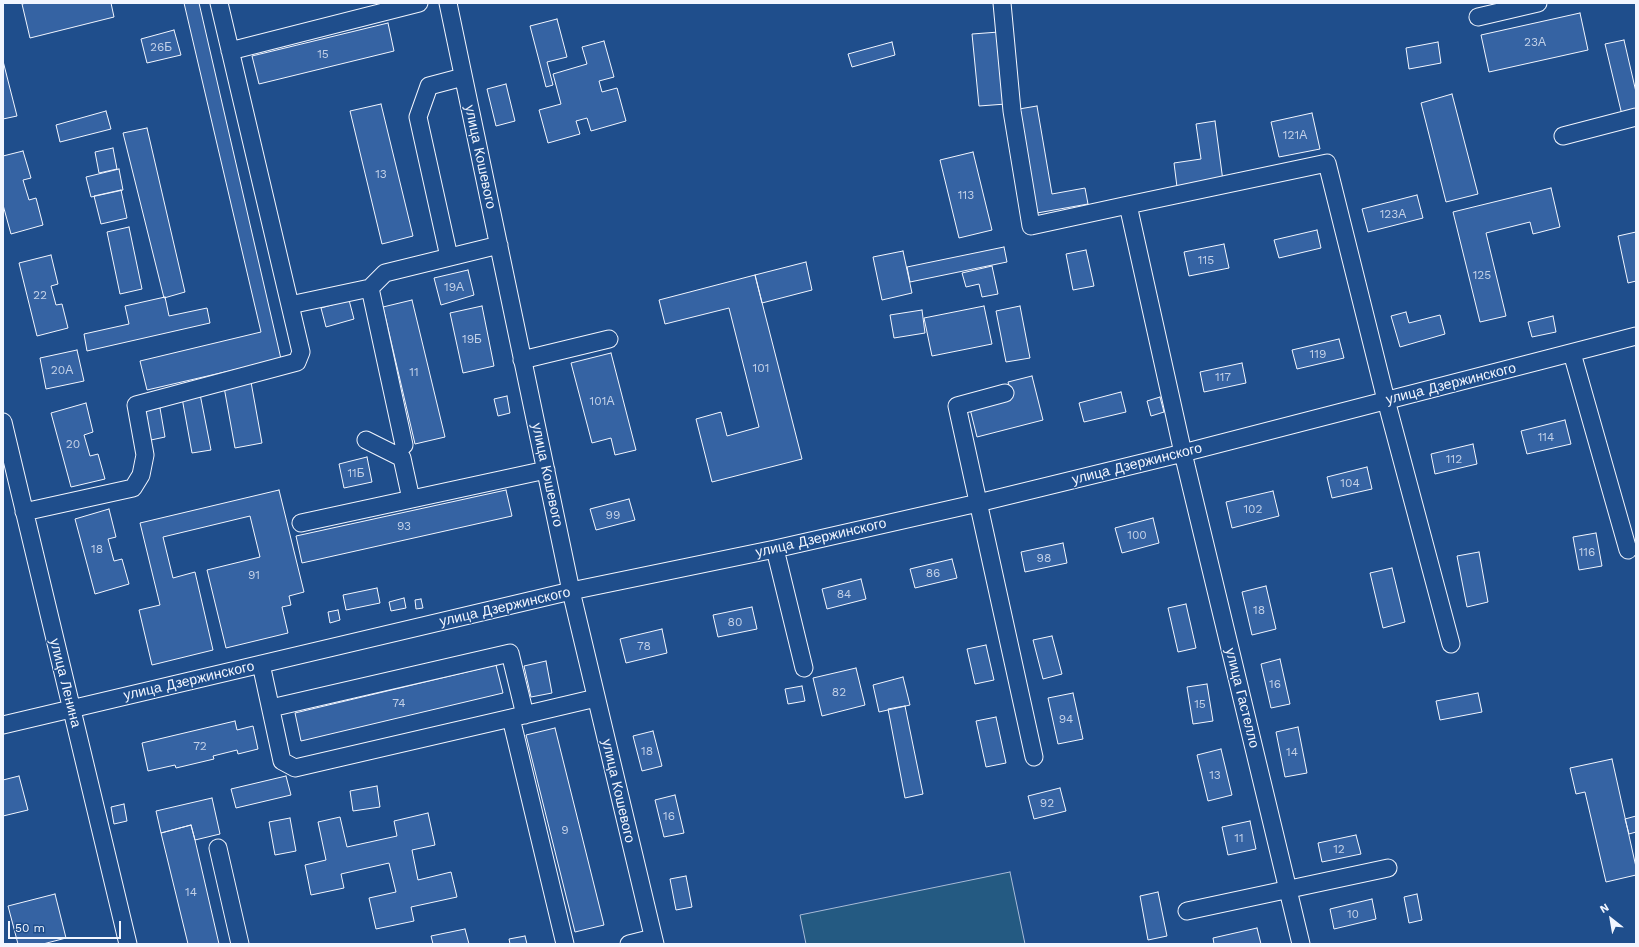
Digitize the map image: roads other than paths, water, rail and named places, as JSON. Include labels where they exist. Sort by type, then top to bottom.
[{"type":"street","points":[[24,512],[133,488],[141,475],[145,455],[136,405],[297,362],[301,352],[219,3]]},
{"type":"street","points":[[230,51],[419,3]]},
{"type":"street","name":"улица Кошевого","points":[[448,3],[571,591],[654,941]]},
{"type":"street","points":[[1002,3],[1012,111],[1031,226],[1327,163],[1386,400],[1451,644]]},
{"type":"street","points":[[1478,18],[1538,3]]},
{"type":"street","points":[[450,257],[418,117],[429,86],[463,77]]},
{"type":"street","points":[[1563,136],[1636,116]]},
{"type":"street","name":"улица Гастелло","points":[[1128,205],[1183,453],[1301,944]]},
{"type":"street","points":[[290,305],[370,288],[385,273],[499,245]]},
{"type":"street","points":[[370,288],[404,445]]},
{"type":"street","name":"улица Дзержинского","points":[[3,725],[571,591],[775,549],[978,503],[1183,453],[1636,336]]},
{"type":"street","points":[[522,360],[609,339]]},
{"type":"street","points":[[1572,353],[1628,550]]},
{"type":"street","points":[[1005,393],[957,406],[1034,757]]},
{"type":"street","name":"улица Ленина","points":[[3,422],[128,944]]},
{"type":"street","points":[[366,440],[402,458],[411,499]]},
{"type":"street","points":[[301,523],[546,470]]},
{"type":"street","points":[[775,549],[804,668]]},
{"type":"street","points":[[271,708],[510,653],[518,717],[565,944]]},
{"type":"street","points":[[261,664],[282,761],[295,768],[596,698]]},
{"type":"street","points":[[218,848],[240,944]]},
{"type":"street","points":[[1187,911],[1388,868]]},
{"type":"street","points":[[628,944],[654,941]]}]
